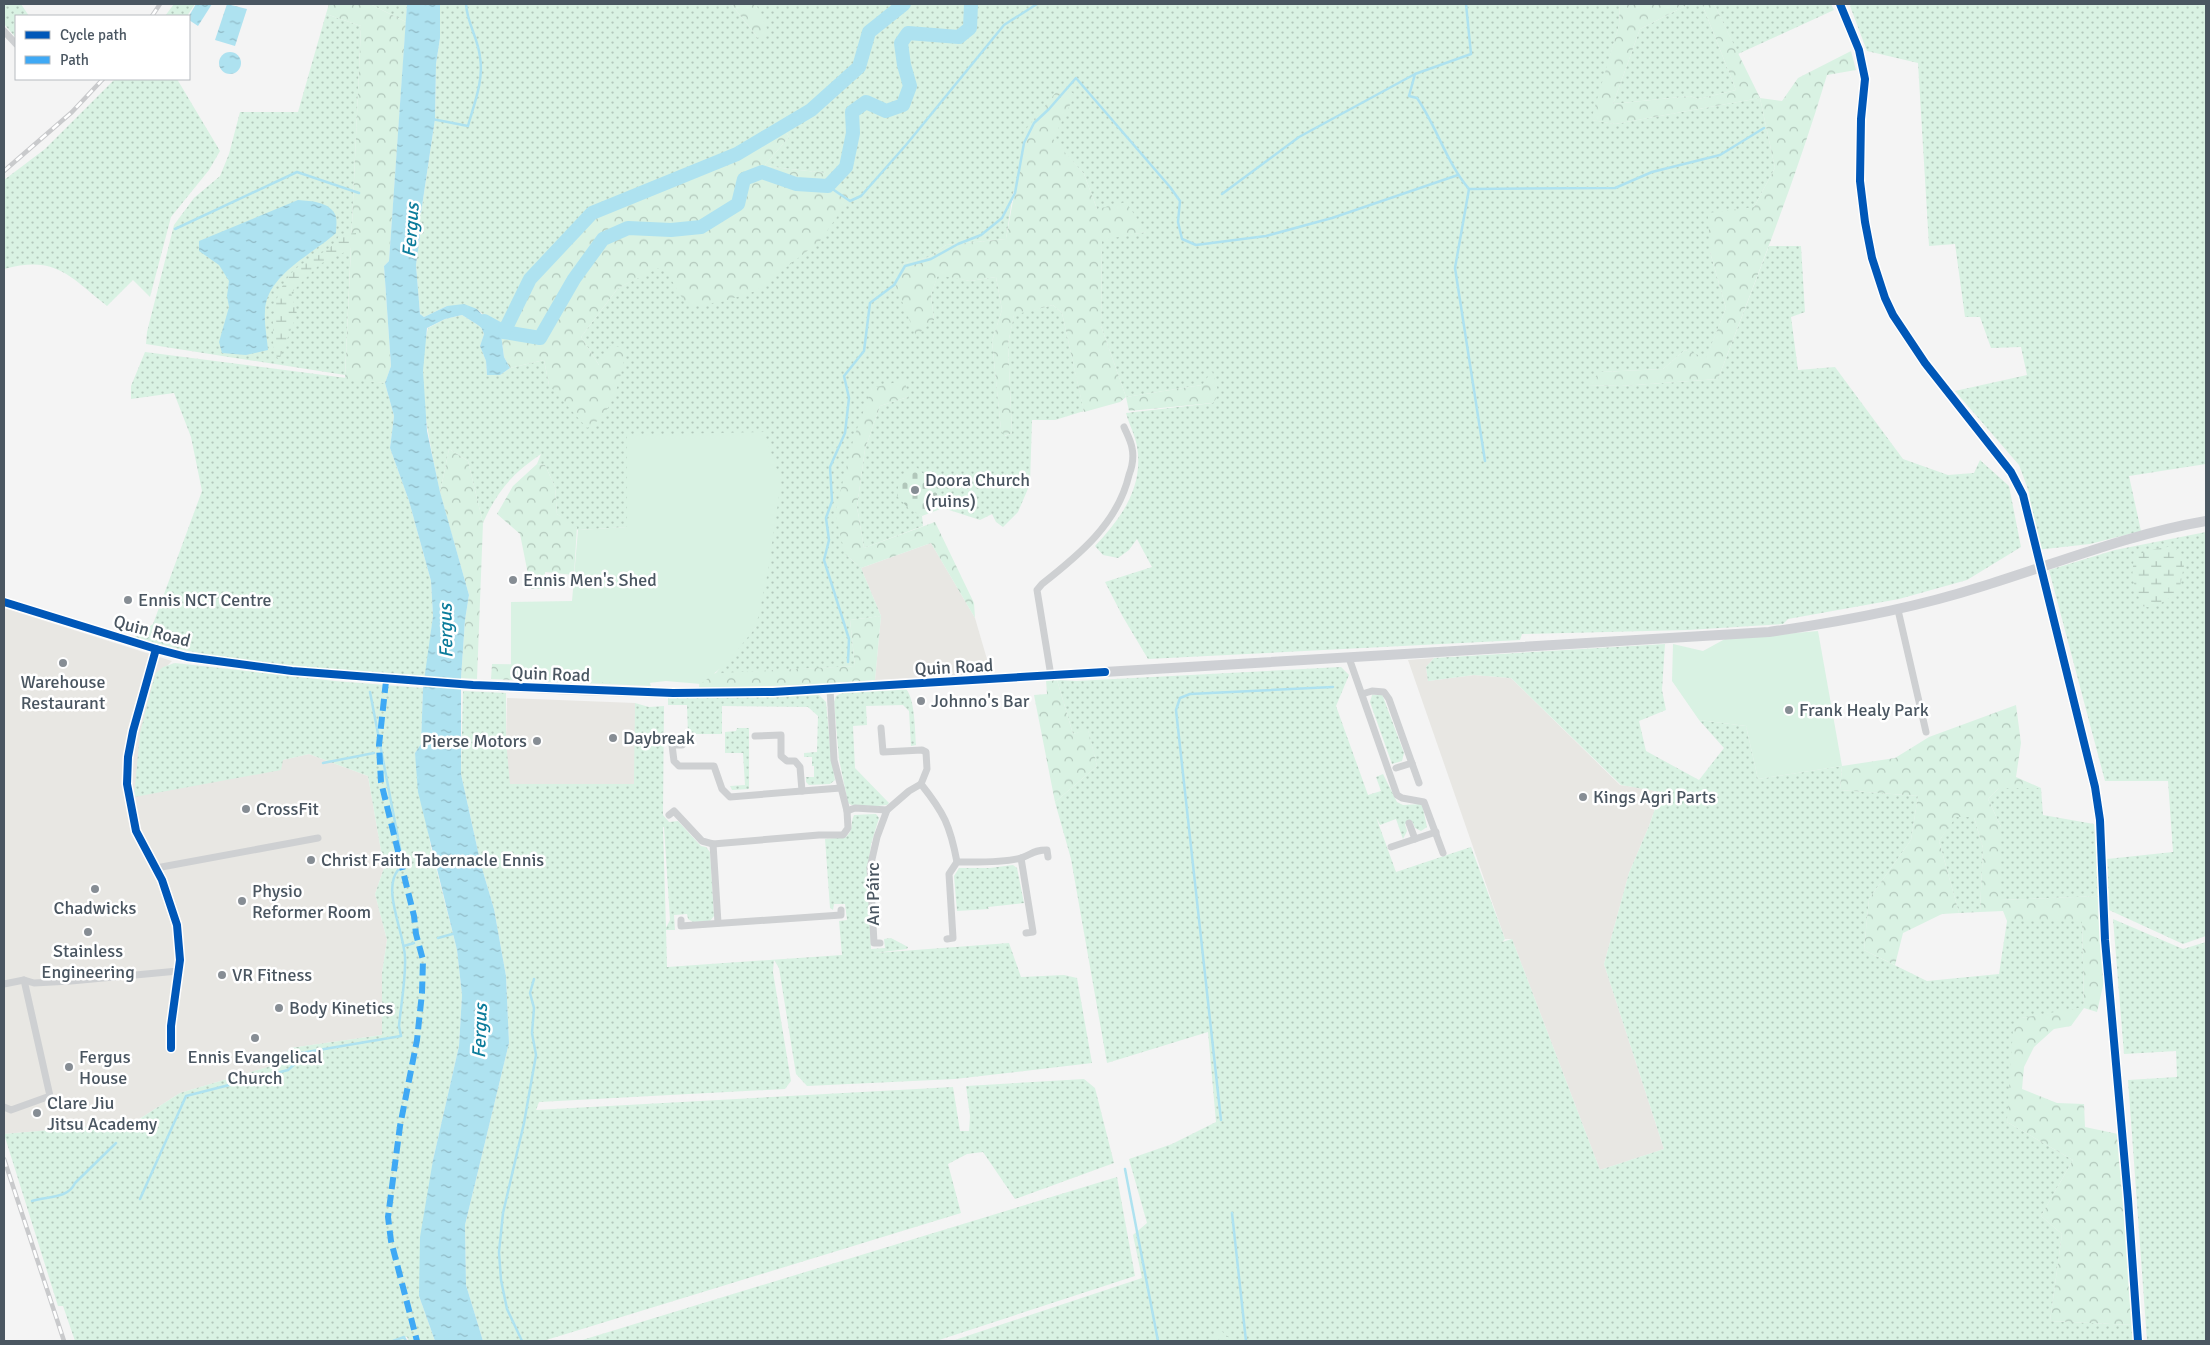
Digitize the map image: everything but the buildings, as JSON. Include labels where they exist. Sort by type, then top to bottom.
[{"type":"main road","points":[[1840,4],[1859,50],[1864,79],[1860,119],[1860,181],[1872,258],[1885,298],[1893,315],[1925,363],[2011,472],[2023,495],[2095,787],[2100,820],[2105,940],[2128,1199],[2138,1341]]},
{"type":"main road","name":"Quin Road","points":[[4,602],[156,650],[197,658],[292,671],[473,685],[673,693],[830,690],[1769,632],[1898,610],[1981,587],[2040,567],[2180,525],[2206,521]]},
{"type":"street","points":[[4,32],[15,43]]},
{"type":"street","points":[[1051,676],[1037,590],[1084,550],[1117,508],[1128,482],[1133,457],[1132,448],[1124,427]]},
{"type":"street","points":[[1898,610],[1926,732]]},
{"type":"street","points":[[156,650],[133,731],[128,757],[127,784],[136,832],[156,868],[171,901],[177,925],[180,960],[171,1026],[171,1048]]},
{"type":"street","points":[[1348,658],[1397,795],[1402,798],[1424,802],[1443,853]]},
{"type":"street","points":[[669,815],[674,811],[702,841],[713,844],[819,835],[843,835],[848,828],[847,811],[834,760],[830,690]]},
{"type":"street","points":[[1362,694],[1372,691],[1384,692],[1389,699],[1419,783]]},
{"type":"street","points":[[881,728],[883,752],[922,750],[926,752],[927,769],[921,784],[938,806],[951,830],[957,862],[949,874],[953,938],[947,939]]},
{"type":"street","points":[[755,736],[781,735],[781,756],[787,761],[795,761],[800,767],[802,791]]},
{"type":"street","points":[[682,745],[672,745],[674,762],[679,766],[714,766],[722,788],[730,797],[840,788]]},
{"type":"street","points":[[1396,768],[1412,763]]},
{"type":"street","name":"An Páirc","points":[[880,943],[874,943],[870,868],[876,838],[887,810],[909,791],[921,784]]},
{"type":"street","points":[[847,811],[855,808],[887,810]]},
{"type":"street","points":[[1409,824],[1415,839]]},
{"type":"street","points":[[1391,847],[1436,832]]},
{"type":"street","points":[[156,868],[318,838]]},
{"type":"street","points":[[713,844],[718,923]]},
{"type":"street","points":[[957,862],[982,862],[1021,858],[1036,850],[1047,850],[1048,857]]},
{"type":"street","points":[[1021,858],[1033,932],[1026,933]]},
{"type":"street","points":[[681,920],[681,926],[841,916],[841,910]]},
{"type":"street","points":[[4,984],[24,980],[34,983],[178,972]]},
{"type":"street","points":[[4,1108],[12,1110],[50,1096],[24,980]]},
{"type":"shaded area","points":[[931,543],[975,618],[991,673],[875,680],[881,616],[861,568]]},
{"type":"shaded area","points":[[4,608],[172,661],[156,677],[283,760],[309,754],[368,776],[384,868],[375,894],[387,940],[382,973],[382,1035],[290,1048],[278,1064],[180,1093],[133,1123],[4,1134]]},
{"type":"shaded area","points":[[1434,658],[1426,667],[1428,681],[1474,675],[1511,678],[1620,785],[1661,791],[1649,826],[1629,873],[1604,964],[1664,1149],[1600,1170],[1512,939],[1505,939],[1408,660]]},
{"type":"shaded area","points":[[507,698],[635,703],[635,784],[509,784],[506,741]]},
{"type":"green space","points":[[4,4],[21,4],[28,15],[15,15],[15,37],[4,24]]},
{"type":"green space","points":[[174,4],[195,4],[188,15],[166,15]]},
{"type":"green space","points":[[329,4],[370,4],[406,22],[389,261],[384,266],[391,366],[385,383],[345,379],[361,26],[326,14]]},
{"type":"green space","points":[[370,4],[407,4],[406,22]]},
{"type":"green space","points":[[440,4],[731,4],[758,38],[756,4],[1620,4],[1619,25],[1592,120],[1615,124],[1760,98],[1775,168],[1754,207],[1710,252],[1726,308],[1706,359],[1685,350],[1663,369],[1601,372],[1588,385],[1621,386],[1718,379],[1769,246],[1801,246],[1805,312],[1791,317],[1798,370],[1835,367],[1903,459],[1948,475],[1974,473],[1980,460],[2009,486],[2021,547],[1967,580],[1899,599],[1788,619],[1783,624],[1688,630],[1522,634],[1520,640],[1148,659],[1105,582],[1152,567],[1137,539],[1129,550],[1118,558],[1103,555],[1095,546],[1122,513],[1134,489],[1138,461],[1137,446],[1126,413],[1213,403],[1202,385],[1126,397],[1101,326],[1102,239],[1146,232],[1097,209],[1084,174],[1052,139],[1074,95],[1013,193],[1006,239],[946,245],[929,257],[902,264],[934,320],[931,295],[938,274],[970,281],[996,277],[1002,310],[992,341],[1001,429],[1005,436],[1012,433],[1008,344],[1014,314],[1053,305],[1062,313],[1084,411],[1055,420],[1032,420],[1030,484],[1018,512],[1003,527],[996,522],[992,514],[980,520],[943,508],[932,482],[909,508],[922,516],[923,526],[864,548],[857,507],[865,449],[880,406],[908,397],[872,388],[845,554],[861,568],[881,616],[850,620],[855,666],[715,674],[756,627],[628,435],[627,527],[578,530],[557,514],[555,487],[545,465],[537,464],[541,454],[506,484],[483,523],[468,461],[449,449],[440,493],[428,432],[423,389],[424,348],[428,328],[445,319],[462,315],[481,327],[484,334],[480,346],[486,361],[487,375],[500,375],[510,368],[544,360],[549,385],[599,365],[581,337],[618,288],[663,265],[826,173],[764,166],[789,137],[783,127],[530,279],[504,332],[477,309],[447,306],[424,317],[420,314],[416,265],[421,228],[415,218],[421,213],[435,119]]},
{"type":"green space","points":[[731,4],[756,4],[768,31],[758,38]]},
{"type":"green space","points":[[1620,4],[1689,4],[1640,29],[1613,104],[1690,96],[1698,99],[1736,90],[1702,4],[1714,4],[1760,98],[1615,124],[1591,120],[1619,25]]},
{"type":"green space","points":[[1689,4],[1702,4],[1736,90],[1698,99],[1690,96],[1613,104],[1640,29]]},
{"type":"green space","points":[[1714,4],[1831,4],[1834,10],[1738,54]]},
{"type":"green space","points":[[1852,4],[2206,4],[2206,464],[2129,476],[2141,531],[2090,544],[2036,550],[2029,492],[2019,465],[1955,391],[2027,375],[2021,347],[1991,348],[1980,317],[1965,317],[1955,244],[1929,246],[1918,63],[1867,51],[1850,6]]},
{"type":"green space","points":[[326,14],[361,26],[345,375],[146,344],[147,332],[174,225],[194,198],[220,176],[229,154],[240,112],[298,112]]},
{"type":"green space","points":[[1851,51],[1856,70],[1827,75],[1789,191],[1718,379],[1621,386],[1587,385],[1600,372],[1663,369],[1685,350],[1706,358],[1726,308],[1710,252],[1708,213],[1754,207],[1775,168],[1760,98],[1782,101],[1798,78]]},
{"type":"green space","points":[[114,80],[178,80],[220,151],[209,170],[171,217],[150,297],[133,280],[107,306],[61,271],[37,265],[22,265],[4,269],[4,180],[45,149]]},
{"type":"green space","points":[[1062,85],[1075,95],[1053,139],[1084,174],[1097,209],[1126,202],[1146,232],[1102,240],[1101,326],[1126,397],[1120,402],[1084,412],[1062,313],[1053,305],[1014,315],[1008,344],[1012,433],[1004,436],[1001,430],[992,341],[1002,310],[996,277],[970,281],[938,275],[931,295],[934,320],[916,336],[893,279],[902,264],[929,257],[946,245],[1006,239],[1026,129]]},
{"type":"green space","points":[[783,127],[789,137],[764,166],[826,173],[853,194],[820,241],[756,291],[721,302],[687,306],[663,266],[618,288],[581,337],[599,365],[610,345],[627,349],[615,394],[610,404],[597,421],[587,428],[549,385],[544,360],[510,368],[504,357],[500,327],[504,332],[530,279],[592,213],[737,154]]},
{"type":"green space","points":[[356,233],[355,244],[347,251],[320,264],[291,293],[297,314],[279,360],[273,345],[273,318],[276,300],[284,284],[295,269],[329,248],[340,234]]},
{"type":"green space","points":[[145,352],[385,383],[394,416],[390,448],[409,501],[431,581],[433,616],[426,676],[316,668],[242,660],[169,647],[135,637],[153,624],[202,491],[191,437],[174,393],[131,399],[131,386]]},
{"type":"green space","points":[[1212,371],[1219,394],[1213,403],[1129,411],[1126,397],[1202,385]]},
{"type":"green space","points":[[905,380],[908,397],[880,406],[865,449],[857,507],[864,548],[935,522],[974,603],[975,618],[931,543],[861,568],[845,554],[835,513],[854,437],[872,388]]},
{"type":"green space","points":[[764,432],[781,482],[768,571],[756,627],[727,663],[701,684],[666,681],[640,684],[511,679],[511,602],[572,601],[578,530],[627,527],[627,435]]},
{"type":"green space","points":[[449,449],[468,461],[483,523],[477,679],[461,678],[465,620],[469,595],[440,493]]},
{"type":"green space","points":[[537,464],[545,465],[555,487],[557,514],[577,527],[574,575],[545,572],[545,589],[531,589],[520,534],[497,514],[513,486]]},
{"type":"green space","points":[[916,467],[932,482],[943,508],[922,516],[909,509],[897,496],[899,482],[903,474]]},
{"type":"green space","points":[[2206,532],[2206,936],[2183,944],[2109,910],[2107,859],[2173,852],[2168,781],[2105,781],[2049,570],[2115,550]]},
{"type":"green space","points":[[2174,546],[2185,560],[2179,592],[2153,608],[2142,606],[2132,578],[2134,556],[2155,549]]},
{"type":"green space","points":[[881,616],[875,680],[806,685],[699,688],[700,674],[855,666],[850,620]]},
{"type":"green space","points":[[1818,631],[1842,766],[1758,779],[1746,726],[1699,720],[1672,681],[1673,644],[1703,651],[1725,639]]},
{"type":"green space","points":[[1665,644],[1662,690],[1666,710],[1639,721],[1646,751],[1699,780],[1724,748],[1699,720],[1746,726],[1758,779],[1842,766],[1840,790],[1918,796],[1911,840],[1869,899],[1864,950],[1927,981],[1999,974],[2007,921],[2082,921],[2084,1008],[2021,1018],[2007,1122],[2073,1160],[2041,1216],[2062,1234],[2050,1321],[2132,1325],[2133,1341],[952,1341],[1142,1278],[1133,1235],[1147,1223],[1129,1159],[1172,1144],[1216,1122],[1208,1032],[1107,1063],[1071,859],[1055,802],[1097,766],[1088,730],[1073,734],[1057,680],[1076,681],[1341,667],[1349,675],[1336,706],[1368,795],[1381,791],[1376,777],[1383,774],[1397,802],[1403,805],[1422,804],[1427,827],[1421,831],[1415,828],[1412,821],[1405,824],[1407,831],[1403,839],[1396,819],[1380,825],[1376,817],[1396,872],[1471,847],[1505,939],[1502,942],[1512,939],[1600,1170],[1664,1149],[1604,964],[1629,873],[1661,792],[1621,785],[1511,678],[1474,675],[1428,681],[1426,667],[1434,658]]},
{"type":"green space","points":[[175,663],[335,681],[423,688],[421,744],[415,753],[431,848],[457,950],[462,995],[459,1046],[433,1160],[419,1296],[435,1341],[409,1341],[407,1337],[404,1337],[406,1341],[75,1341],[63,1306],[58,1306],[4,1134],[133,1123],[180,1093],[278,1064],[290,1048],[382,1035],[382,973],[387,940],[375,894],[384,868],[368,776],[309,754],[283,760],[281,770],[134,797],[140,733],[153,682],[156,673],[163,667]]},
{"type":"green space","points":[[492,664],[600,666],[646,673],[651,686],[491,679]]},
{"type":"green space","points":[[1046,680],[1057,680],[1073,734],[1088,729],[1097,766],[1055,802],[1034,695],[1047,694]]},
{"type":"green space","points":[[906,689],[913,707],[916,745],[911,746],[909,711],[903,705],[866,706],[867,725],[853,726],[855,768],[889,803],[887,805],[866,807],[852,805],[848,803],[839,759],[834,702],[836,696],[842,693]]},
{"type":"green space","points":[[463,691],[506,693],[506,741],[510,784],[634,784],[635,703],[649,707],[664,706],[663,815],[669,822],[678,821],[701,846],[706,847],[710,852],[714,916],[710,921],[693,922],[688,919],[687,914],[674,915],[675,930],[666,930],[667,967],[842,955],[839,921],[847,920],[845,904],[834,904],[833,910],[830,908],[825,839],[846,837],[850,832],[854,815],[876,814],[879,818],[871,844],[868,869],[871,949],[885,948],[884,939],[891,938],[908,947],[907,949],[875,953],[1009,943],[1021,977],[1064,975],[1077,978],[1092,1063],[955,1079],[807,1086],[796,1074],[779,968],[774,960],[773,972],[791,1081],[785,1089],[539,1102],[536,1110],[953,1087],[960,1131],[969,1131],[970,1116],[966,1086],[1084,1079],[1095,1088],[1114,1163],[1015,1199],[983,1152],[967,1154],[948,1164],[961,1213],[543,1341],[483,1341],[466,1285],[465,1225],[509,1043],[506,976],[494,909],[481,865],[461,774]],"holes":[[[663,827],[664,827],[670,920],[666,928]]]},
{"type":"green space","points":[[1382,694],[1404,753],[1402,761],[1392,764],[1370,702],[1372,695]]},
{"type":"green space","points":[[819,695],[826,702],[835,780],[830,784],[809,785],[806,782],[806,777],[814,777],[814,766],[812,766],[812,757],[804,757],[804,753],[817,752],[818,716],[808,707],[722,706],[722,734],[688,734],[687,705],[668,705],[668,698]]},
{"type":"green space","points":[[2016,705],[2021,743],[2016,777],[2041,788],[1999,788],[1988,799],[2001,827],[2001,900],[2100,896],[2105,977],[2097,1012],[2084,1008],[2071,1026],[2054,1029],[2034,1047],[2024,1067],[2022,1089],[2057,1103],[2084,1104],[2085,1127],[2118,1134],[2132,1325],[2050,1321],[2062,1234],[2041,1216],[2073,1160],[2007,1122],[2013,1028],[2021,1018],[2084,1007],[2082,921],[2007,921],[2003,911],[1980,912],[1983,848],[1974,817],[1956,817],[1939,841],[1959,913],[1942,914],[1903,933],[1895,965],[1864,950],[1869,899],[1911,840],[1918,796],[1840,790],[1842,766],[1895,758],[1929,737]]},
{"type":"green space","points":[[737,728],[749,728],[749,789],[732,790],[730,786],[745,785],[743,753],[725,753],[725,732],[736,731]]},
{"type":"green space","points":[[1999,788],[2041,788],[2043,815],[2094,824],[2100,896],[2001,900],[2001,827],[1988,799]]},
{"type":"green space","points":[[1955,817],[1974,817],[1983,848],[1980,912],[1959,913],[1939,841]]},
{"type":"green space","points":[[1013,865],[1017,868],[1024,903],[988,907],[989,909],[957,911],[954,876],[959,868],[990,868]]},
{"type":"green space","points":[[2113,919],[2183,949],[2206,942],[2206,1341],[2147,1341],[2128,1080],[2177,1077],[2176,1051],[2124,1054]]},
{"type":"green space","points":[[1117,1177],[1135,1276],[936,1341],[579,1341]]},
{"type":"green space","points":[[1218,1328],[1233,1341],[1209,1341]]},
{"type":"water","points":[[196,4],[212,4],[198,26],[190,21],[190,15]]},
{"type":"water","points":[[227,4],[247,9],[235,46],[215,40]]},
{"type":"water","name":"Fergus","points":[[407,4],[440,4],[435,119],[421,213],[416,218],[421,228],[416,265],[420,314],[424,317],[447,306],[464,304],[477,309],[487,320],[500,327],[504,357],[510,368],[500,375],[487,375],[486,361],[480,346],[484,334],[481,327],[462,315],[445,319],[427,328],[423,371],[427,431],[440,492],[469,595],[465,620],[461,678],[461,774],[481,865],[494,909],[506,976],[509,1043],[465,1225],[466,1285],[483,1341],[435,1341],[419,1296],[420,1237],[433,1160],[459,1046],[462,995],[457,950],[418,792],[415,753],[421,744],[423,688],[433,616],[431,581],[409,501],[390,448],[394,416],[385,383],[391,366],[384,266],[389,261]]},
{"type":"water","points":[[230,52],[238,55],[241,63],[238,71],[230,74],[222,71],[219,63],[222,55]]},
{"type":"water","points":[[298,200],[320,203],[330,208],[336,217],[336,233],[292,266],[273,287],[267,298],[265,311],[268,350],[246,355],[222,353],[219,342],[229,307],[227,296],[229,281],[219,265],[199,251],[199,241]]},
{"type":"waterway","points":[[432,119],[468,126],[478,92],[481,66],[479,50],[468,18],[466,4]]},
{"type":"waterway","points":[[504,332],[530,279],[592,213],[737,154],[811,110],[859,67],[869,32],[904,4]]},
{"type":"waterway","points":[[484,321],[504,332],[540,338],[574,279],[603,239],[628,228],[671,230],[701,227],[738,204],[744,179],[762,172],[796,184],[828,186],[846,167],[853,133],[852,112],[866,102],[886,111],[903,105],[910,86],[904,65],[901,43],[908,33],[959,37],[970,28],[971,4]]},
{"type":"waterway","points":[[828,186],[850,201],[861,196],[906,145],[1004,25],[1037,4]]},
{"type":"waterway","points":[[1222,194],[1299,137],[1415,74],[1471,54],[1466,4]]},
{"type":"waterway","points":[[1415,74],[1409,96],[1417,98],[1454,167],[1469,189],[1615,188],[1652,172],[1720,155],[1764,128]]},
{"type":"waterway","points":[[848,662],[849,639],[824,560],[829,540],[826,518],[832,501],[830,467],[845,433],[849,398],[844,376],[864,351],[870,303],[894,285],[905,266],[931,259],[958,244],[981,235],[1002,218],[1015,193],[1024,143],[1034,123],[1076,78],[1170,187],[1180,201],[1178,222],[1182,239],[1196,245],[1266,236],[1332,218],[1458,175]]},
{"type":"waterway","points":[[175,229],[297,172],[359,193]]},
{"type":"waterway","points":[[1469,189],[1455,268],[1485,461]]},
{"type":"waterway","points":[[1221,1120],[1176,710],[1180,698],[1190,694],[1333,687]]},
{"type":"waterway","points":[[370,692],[403,864]]},
{"type":"waterway","points":[[323,763],[374,753]]},
{"type":"waterway","points":[[301,1053],[401,1036],[399,1026],[405,957],[392,889],[398,870]]},
{"type":"waterway","points":[[438,938],[456,933]]},
{"type":"waterway","points":[[404,946],[414,943]]},
{"type":"waterway","points":[[522,1341],[507,1309],[501,1280],[499,1252],[503,1213],[524,1123],[536,1055],[532,1033],[534,1008],[530,993],[534,979]]},
{"type":"waterway","points":[[140,1199],[186,1096],[288,1070],[296,1063]]},
{"type":"waterway","points":[[32,1201],[67,1192],[116,1143]]},
{"type":"waterway","points":[[1125,1169],[1158,1341]]},
{"type":"waterway","points":[[1232,1213],[1246,1341]]},
{"type":"waterway","points":[[393,1341],[404,1337],[406,1341]]},
{"type":"railway","points":[[153,15],[160,4]]},
{"type":"railway","points":[[4,171],[72,112],[102,80]]},
{"type":"railway","points":[[4,1159],[64,1341]]},
{"type":"marked path","points":[[386,681],[379,745],[381,782],[423,960],[417,1040],[400,1126],[388,1217],[391,1241],[417,1341]]},
{"type":"cycle path","points":[[1840,4],[1859,50],[1865,79],[1861,119],[1860,181],[1872,258],[1885,298],[1893,315],[1925,363],[2011,472],[2023,495],[2095,787],[2100,820],[2105,940],[2128,1199],[2138,1341]]},
{"type":"cycle path","points":[[4,602],[187,657],[292,671],[473,685],[673,693],[773,692],[1105,672]]},
{"type":"cycle path","points":[[156,649],[133,731],[128,757],[127,784],[136,831],[162,880],[177,925],[180,960],[171,1026],[171,1048]]},
{"type":"place","name":"Doora Church (ruins)","points":[[915,490]]},
{"type":"place","name":"Ennis Men's Shed","points":[[513,580]]},
{"type":"place","name":"Ennis NCT Centre","points":[[128,600]]},
{"type":"place","name":"Warehouse Restaurant","points":[[63,663]]},
{"type":"place","name":"Johnno's Bar","points":[[921,701]]},
{"type":"place","name":"Frank Healy Park","points":[[1789,710]]},
{"type":"place","name":"Daybreak","points":[[613,738]]},
{"type":"place","name":"Pierse Motors","points":[[537,741]]},
{"type":"place","name":"Kings Agri Parts","points":[[1583,797]]},
{"type":"place","name":"CrossFit","points":[[246,809]]},
{"type":"place","name":"Christ Faith Tabernacle Ennis","points":[[311,860]]},
{"type":"place","name":"Chadwicks","points":[[95,889]]},
{"type":"place","name":"Physio Reformer Room","points":[[242,901]]},
{"type":"place","name":"Stainless Engineering","points":[[88,932]]},
{"type":"place","name":"VR Fitness","points":[[222,975]]},
{"type":"place","name":"Body Kinetics","points":[[279,1008]]},
{"type":"place","name":"Ennis Evangelical Church","points":[[255,1038]]},
{"type":"place","name":"Fergus House","points":[[69,1067]]},
{"type":"place","name":"Clare Jiu Jitsu Academy","points":[[37,1113]]}]
